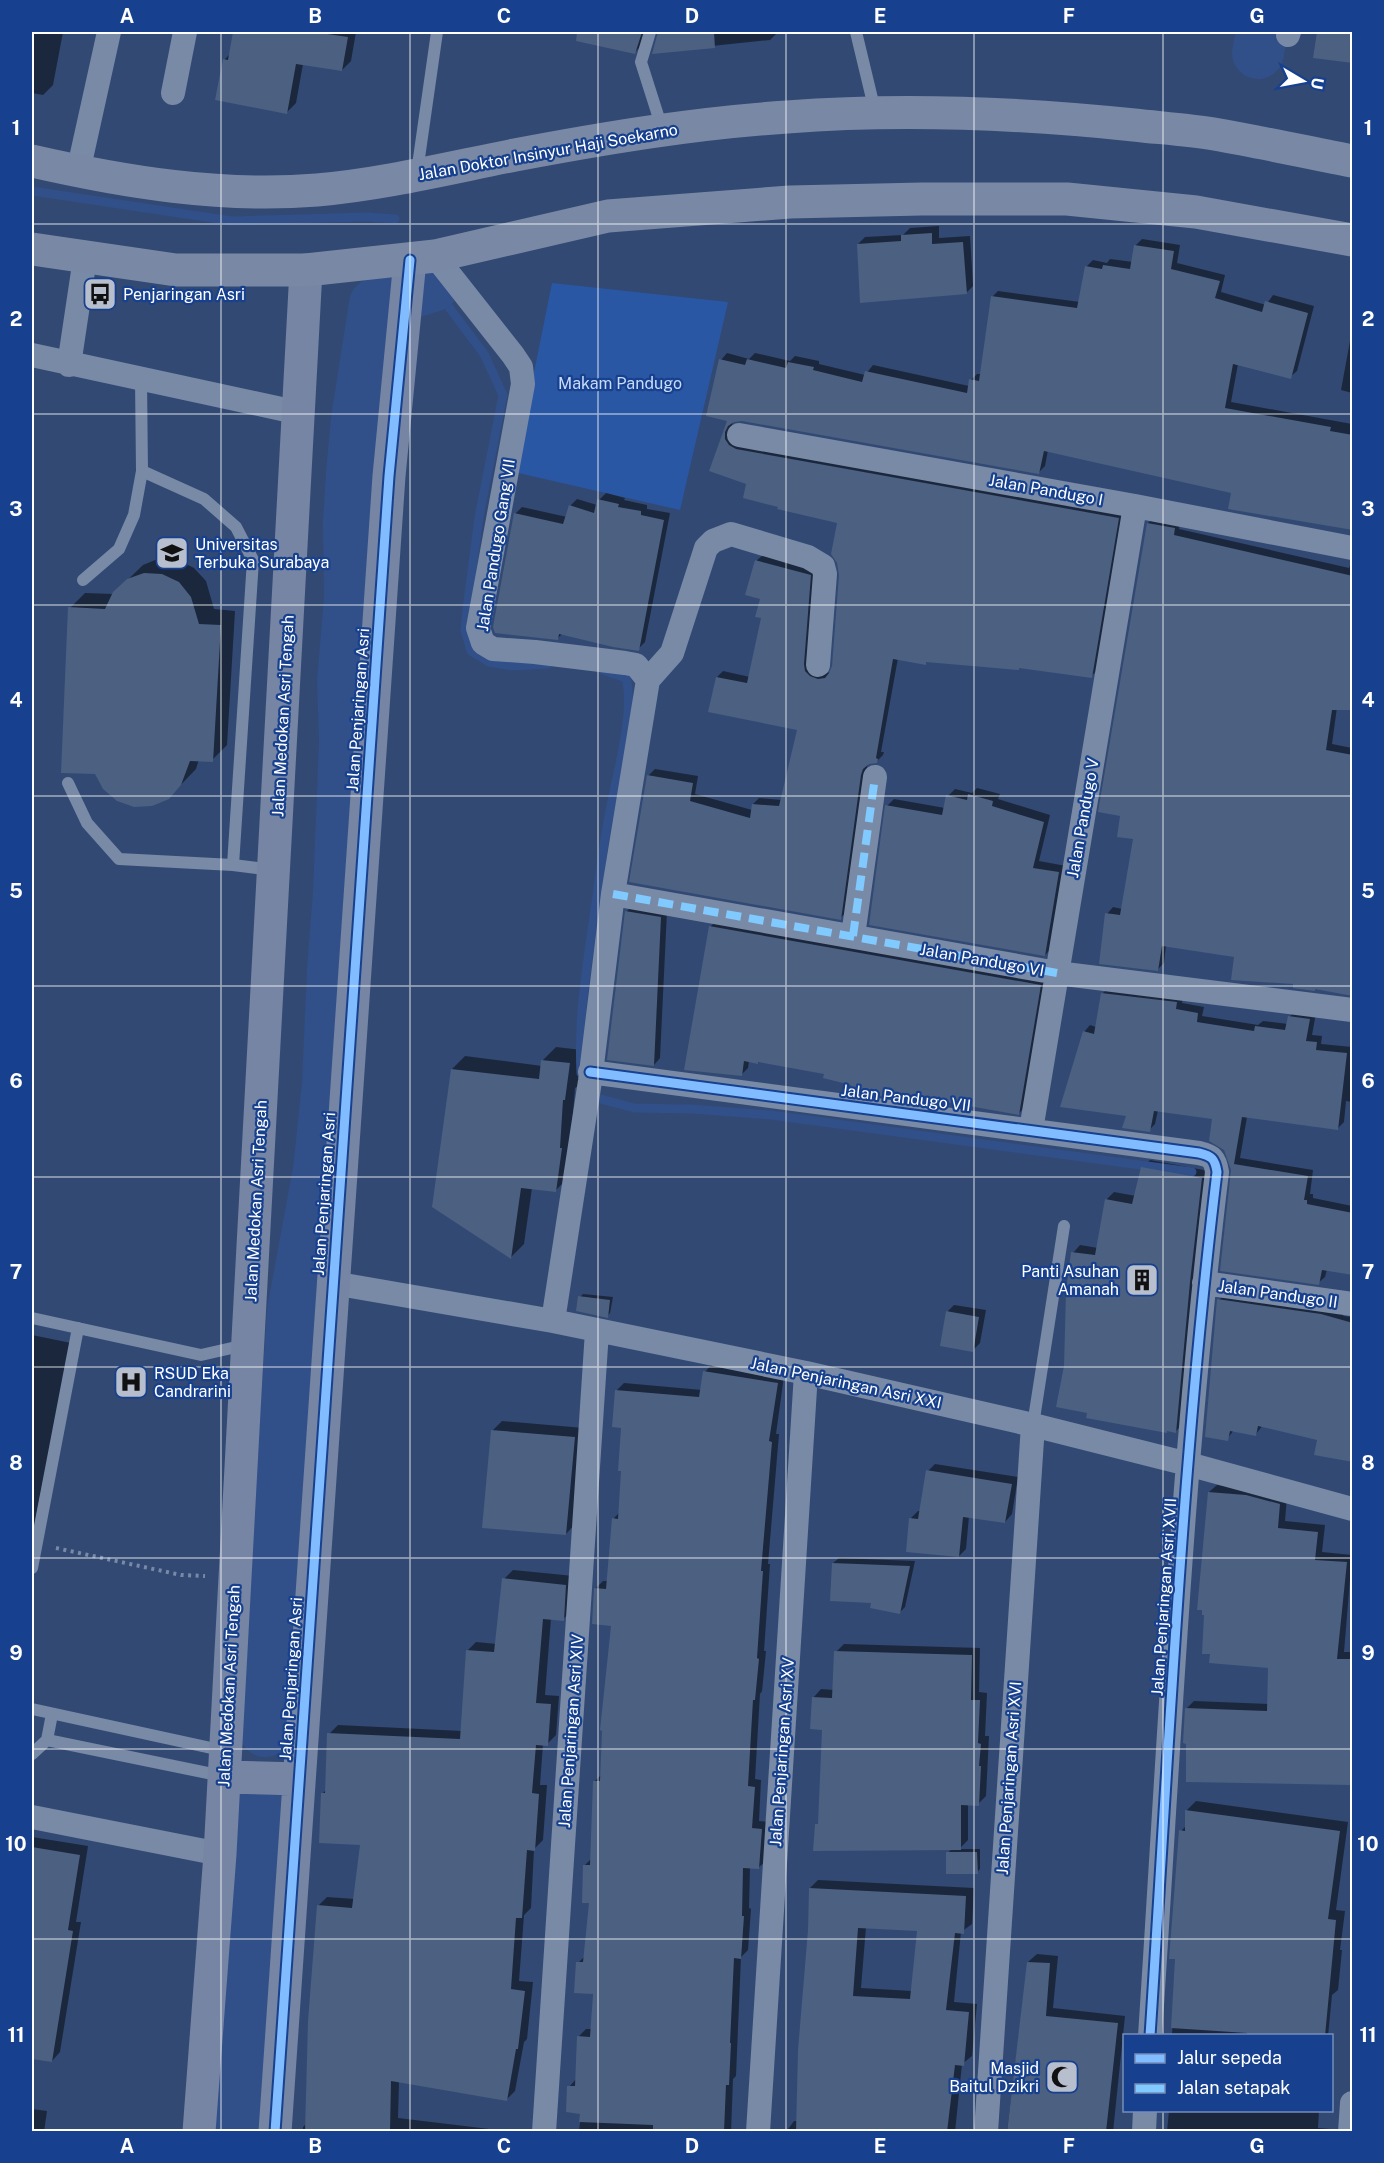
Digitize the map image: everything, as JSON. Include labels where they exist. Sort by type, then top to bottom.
[{"type":"main road","name":"Jalan Doktor Insinyur Haji Soekarno","points":[[32,161],[78,172],[170,186],[247,191],[317,190],[416,176],[663,129],[786,117],[875,112],[1056,117],[1212,134],[1353,161]]},
{"type":"main road","points":[[32,249],[176,270],[306,270],[414,278],[608,216],[790,202],[922,199],[1067,199],[1196,212],[1353,240]]},
{"type":"street","points":[[78,172],[109,32]]},
{"type":"street","points":[[173,93],[185,32]]},
{"type":"street","points":[[69,365],[85,258]]},
{"type":"street","name":"Jalan Medokan Asri Tengah","points":[[199,2132],[220,1854],[236,1576],[306,270]]},
{"type":"street","name":"Jalan Pandugo Gang VII","points":[[414,278],[513,355],[521,367],[524,384],[478,628],[483,643],[493,649],[636,665],[648,680]]},
{"type":"street","name":"Jalan Penjaringan Asri","points":[[275,2132],[389,476],[414,278]]},
{"type":"street","points":[[32,355],[69,365],[300,413]]},
{"type":"street","name":"Jalan Pandugo I","points":[[739,435],[1135,506],[1353,548]]},
{"type":"street","name":"Jalan Pandugo V","points":[[1031,1130],[1135,506]]},
{"type":"street","points":[[553,1322],[589,1085],[613,894],[648,680],[672,653],[706,548],[713,541],[731,534],[808,556],[823,566],[825,574],[818,665]]},
{"type":"street","points":[[853,936],[875,777]]},
{"type":"street","name":"Jalan Pandugo VI","points":[[613,894],[1057,973],[1353,1010]]},
{"type":"street","name":"Jalan Pandugo VII","points":[[589,1085],[1031,1130],[1199,1153],[1212,1157],[1215,1161]]},
{"type":"street","name":"Jalan Penjaringan Asri XVII","points":[[1150,2034],[1188,1464],[1204,1283],[1217,1172],[1215,1161]]},
{"type":"street","name":"Jalan Penjaringan Asri XXI","points":[[333,1283],[553,1322],[806,1373],[1032,1425],[1353,1509]]},
{"type":"street","name":"Jalan Pandugo II","points":[[1204,1283],[1353,1304]]},
{"type":"street","name":"Jalan Penjaringan Asri XIV","points":[[544,2132],[597,1331]]},
{"type":"street","name":"Jalan Penjaringan Asri XV","points":[[758,2132],[806,1373]]},
{"type":"street","name":"Jalan Penjaringan Asri XVI","points":[[986,2132],[1032,1425]]},
{"type":"street","points":[[225,1764],[299,1779]]},
{"type":"street","points":[[32,1817],[220,1854]]},
{"type":"street","points":[[1350,2132],[1353,2103]]},
{"type":"street","points":[[1143,2132],[1145,2112]]},
{"type":"lane","points":[[416,176],[437,32]]},
{"type":"lane","points":[[650,32],[641,62],[663,129]]},
{"type":"lane","points":[[856,32],[875,112]]},
{"type":"lane","points":[[83,580],[119,549],[134,515],[142,471],[141,380]]},
{"type":"lane","points":[[142,471],[204,499],[236,526],[253,560],[233,866]]},
{"type":"lane","points":[[68,783],[87,823],[119,860],[274,870]]},
{"type":"lane","points":[[1032,1425],[1064,1226]]},
{"type":"lane","points":[[32,1318],[201,1355],[249,1344]]},
{"type":"lane","points":[[32,1568],[78,1328]]},
{"type":"lane","points":[[32,1709],[225,1764]]},
{"type":"lane","points":[[32,1754],[47,1740],[52,1714]]},
{"type":"lane","points":[[47,1740],[225,1764]]},
{"type":"path","points":[[36,1544],[181,1575],[236,1576]]},
{"type":"green space","name":"Makam Pandugo","points":[[552,283],[728,302],[680,510],[514,472]]},
{"type":"building","points":[[233,32],[314,32],[348,37],[342,71],[296,64],[287,114],[215,100],[223,59],[228,60]]},
{"type":"building","points":[[577,32],[642,32],[635,54],[576,41]]},
{"type":"building","points":[[658,32],[714,32],[715,48],[652,54]]},
{"type":"building","points":[[1317,32],[1353,32],[1353,63],[1313,58]]},
{"type":"building","points":[[932,233],[932,244],[963,242],[967,294],[860,303],[857,244],[901,241],[901,235]]},
{"type":"building","points":[[1134,245],[1174,251],[1171,269],[1220,281],[1215,298],[1262,312],[1265,301],[1308,313],[1291,379],[1233,364],[1225,408],[1331,427],[1330,431],[1353,435],[1353,530],[1228,509],[1231,493],[1044,451],[1039,474],[742,421],[734,422],[728,426],[725,439],[736,449],[1119,518],[1092,678],[1019,668],[1019,670],[926,662],[926,665],[893,659],[877,763],[869,764],[863,769],[861,775],[841,920],[629,882],[647,775],[693,783],[690,801],[750,818],[752,804],[779,806],[797,730],[708,712],[716,677],[747,683],[761,618],[755,617],[760,599],[745,595],[755,560],[811,575],[805,671],[818,679],[825,678],[832,666],[839,575],[837,563],[831,554],[837,523],[777,509],[778,507],[743,498],[746,484],[709,471],[727,421],[706,416],[719,359],[745,365],[747,359],[786,368],[788,362],[814,367],[813,370],[862,382],[865,371],[967,393],[969,379],[979,381],[991,296],[1077,308],[1085,266],[1102,269],[1103,265],[1130,269]]},
{"type":"building","points":[[597,499],[619,504],[618,507],[641,511],[641,515],[664,520],[639,651],[559,634],[558,640],[495,633],[493,627],[514,513],[563,524],[569,505],[594,513]]},
{"type":"building","points":[[1147,523],[1175,528],[1174,535],[1353,576],[1353,710],[1332,710],[1326,750],[1353,755],[1353,996],[1315,989],[1315,991],[1293,988],[1293,984],[1231,980],[1234,957],[1162,946],[1158,971],[1099,964],[1105,913],[1120,915],[1133,839],[1117,837],[1120,816],[1098,812]]},
{"type":"building","points":[[144,573],[162,574],[179,582],[191,597],[199,624],[221,625],[213,762],[190,761],[181,785],[169,799],[152,806],[134,807],[117,801],[103,789],[95,774],[61,773],[68,607],[105,609],[113,592],[127,579]]},
{"type":"building","points":[[968,794],[993,801],[992,806],[1044,822],[1033,868],[1059,872],[1045,956],[869,925],[885,805],[942,815],[946,795],[967,800]]},
{"type":"building","points":[[625,911],[661,917],[654,1066],[607,1060]]},
{"type":"building","points":[[709,926],[1041,985],[1019,1115],[941,1101],[940,1104],[849,1092],[851,1085],[823,1078],[824,1074],[758,1062],[758,1064],[744,1061],[742,1076],[684,1070]]},
{"type":"building","points":[[1101,993],[1177,1002],[1176,1009],[1198,1013],[1197,1022],[1254,1031],[1255,1026],[1285,1030],[1288,1016],[1310,1019],[1306,1041],[1317,1042],[1316,1050],[1347,1053],[1338,1130],[1242,1117],[1234,1164],[1308,1176],[1304,1200],[1307,1200],[1307,1204],[1353,1213],[1353,1275],[1322,1270],[1319,1285],[1220,1271],[1231,1170],[1224,1150],[1209,1141],[1212,1119],[1154,1111],[1150,1132],[1122,1128],[1126,1116],[1060,1107],[1083,1031],[1094,1034]]},
{"type":"building","points":[[541,1060],[570,1063],[565,1100],[563,1100],[560,1148],[562,1148],[556,1192],[521,1188],[511,1259],[432,1207],[451,1069],[539,1079]]},
{"type":"building","points":[[1141,1167],[1202,1178],[1176,1433],[1086,1418],[1087,1413],[1056,1407],[1064,1366],[1066,1291],[1071,1252],[1095,1255],[1105,1199],[1132,1204]]},
{"type":"building","points":[[578,1296],[610,1300],[608,1318],[576,1311]]},
{"type":"building","points":[[1217,1299],[1321,1314],[1353,1323],[1353,1462],[1314,1455],[1317,1440],[1258,1426],[1256,1436],[1230,1431],[1228,1441],[1205,1437]]},
{"type":"building","points":[[946,1311],[979,1317],[973,1352],[940,1346]]},
{"type":"building","points":[[703,1371],[778,1383],[769,1441],[772,1442],[761,1571],[763,1571],[757,1658],[759,1659],[755,1700],[753,1700],[748,1786],[755,1787],[752,1828],[762,1829],[759,1869],[743,1868],[742,1916],[744,1916],[741,1959],[734,1958],[729,2085],[726,2085],[724,2132],[653,2132],[653,2125],[579,2122],[580,2114],[566,2112],[567,2086],[575,2086],[577,2036],[590,2037],[593,1994],[574,1993],[576,1962],[583,1962],[589,1903],[582,1903],[583,1865],[590,1865],[593,1781],[600,1781],[602,1731],[600,1730],[611,1626],[592,1624],[594,1588],[606,1589],[612,1518],[618,1519],[621,1428],[612,1427],[615,1390],[699,1397]]},
{"type":"building","points":[[491,1430],[575,1437],[566,1535],[482,1528]]},
{"type":"building","points":[[926,1470],[1012,1484],[1005,1523],[963,1517],[959,1557],[906,1552],[909,1518],[918,1519]]},
{"type":"building","points":[[1208,1492],[1246,1495],[1280,1504],[1278,1528],[1318,1532],[1315,1560],[1347,1562],[1337,1659],[1353,1659],[1350,1785],[1186,1782],[1186,1744],[1183,1743],[1185,1708],[1267,1711],[1268,1668],[1209,1663],[1210,1654],[1202,1654],[1204,1615],[1202,1615],[1202,1610],[1197,1610]]},
{"type":"building","points":[[832,1563],[910,1566],[900,1614],[870,1608],[871,1603],[830,1601]]},
{"type":"building","points":[[502,1578],[566,1585],[564,1621],[543,1619],[536,1703],[551,1704],[548,1746],[536,1745],[532,1793],[539,1794],[535,1851],[527,1850],[522,1918],[516,1918],[511,1989],[525,1991],[518,2049],[516,2049],[507,2101],[391,2081],[390,2132],[305,2132],[308,2021],[317,1905],[352,1908],[360,1845],[319,1843],[321,1793],[325,1793],[327,1733],[460,1739],[466,1650],[494,1652]]},
{"type":"building","points":[[834,1651],[972,1655],[971,1700],[980,1700],[979,1806],[961,1805],[961,1850],[813,1851],[815,1824],[818,1824],[822,1730],[810,1729],[812,1697],[832,1698]]},
{"type":"building","points":[[1185,1810],[1340,1831],[1328,1919],[1336,1920],[1325,2034],[1247,2034],[1171,2028],[1175,1959],[1169,1959],[1179,1830],[1185,1831]]},
{"type":"building","points":[[32,1847],[80,1855],[68,1930],[73,1931],[52,2062],[32,2059]]},
{"type":"building","points":[[946,1852],[977,1852],[978,1874],[946,1874]]},
{"type":"building","points":[[809,1888],[966,1896],[964,1934],[955,1933],[946,2010],[969,2012],[964,2066],[955,2065],[947,2132],[796,2132],[798,2050],[808,1930]],"holes":[[[858,1928],[917,1931],[910,1999],[853,1996]]]},
{"type":"building","name":"Masjid Baitul Dzikri","points":[[1027,1962],[1050,1963],[1046,2016],[1118,2023],[1106,2132],[1007,2132]]},
{"type":"waterway","points":[[1258,53],[1262,32]]},
{"type":"waterway","points":[[32,191],[232,221],[367,217],[395,219]]},
{"type":"waterway","points":[[433,286],[484,354],[503,395],[479,517],[467,609],[465,630],[471,651],[489,662],[512,666],[548,664]]},
{"type":"waterway","points":[[265,1731],[293,1311],[319,1170],[328,1083],[345,740],[343,681],[350,598],[349,522],[357,419],[375,304],[433,286]]},
{"type":"waterway","points":[[581,1073],[582,1010],[586,971],[605,837],[623,751],[628,712],[626,678],[603,670]]},
{"type":"waterway","points":[[590,1093],[593,1097],[634,1108],[691,1109],[771,1115],[1192,1172]]},
{"type":"waterway","points":[[237,2132],[260,1803]]},
{"type":"marked path","points":[[853,936],[875,777]]},
{"type":"marked path","points":[[613,894],[1057,973]]},
{"type":"cycle path","points":[[275,2132],[389,476],[410,260]]},
{"type":"cycle path","points":[[590,1072],[1199,1153],[1214,1161],[1217,1172],[1185,1496],[1150,2034]]},
{"type":"place","name":"Penjaringan Asri","points":[[100,294]]},
{"type":"place","name":"Universitas Terbuka Surabaya","points":[[172,553]]},
{"type":"place","name":"Panti Asuhan Amanah","points":[[1142,1280]]},
{"type":"place","name":"RSUD Eka Candrarini","points":[[131,1382]]},
{"type":"place","name":"Masjid Baitul Dzikri","points":[[1062,2077]]}]
